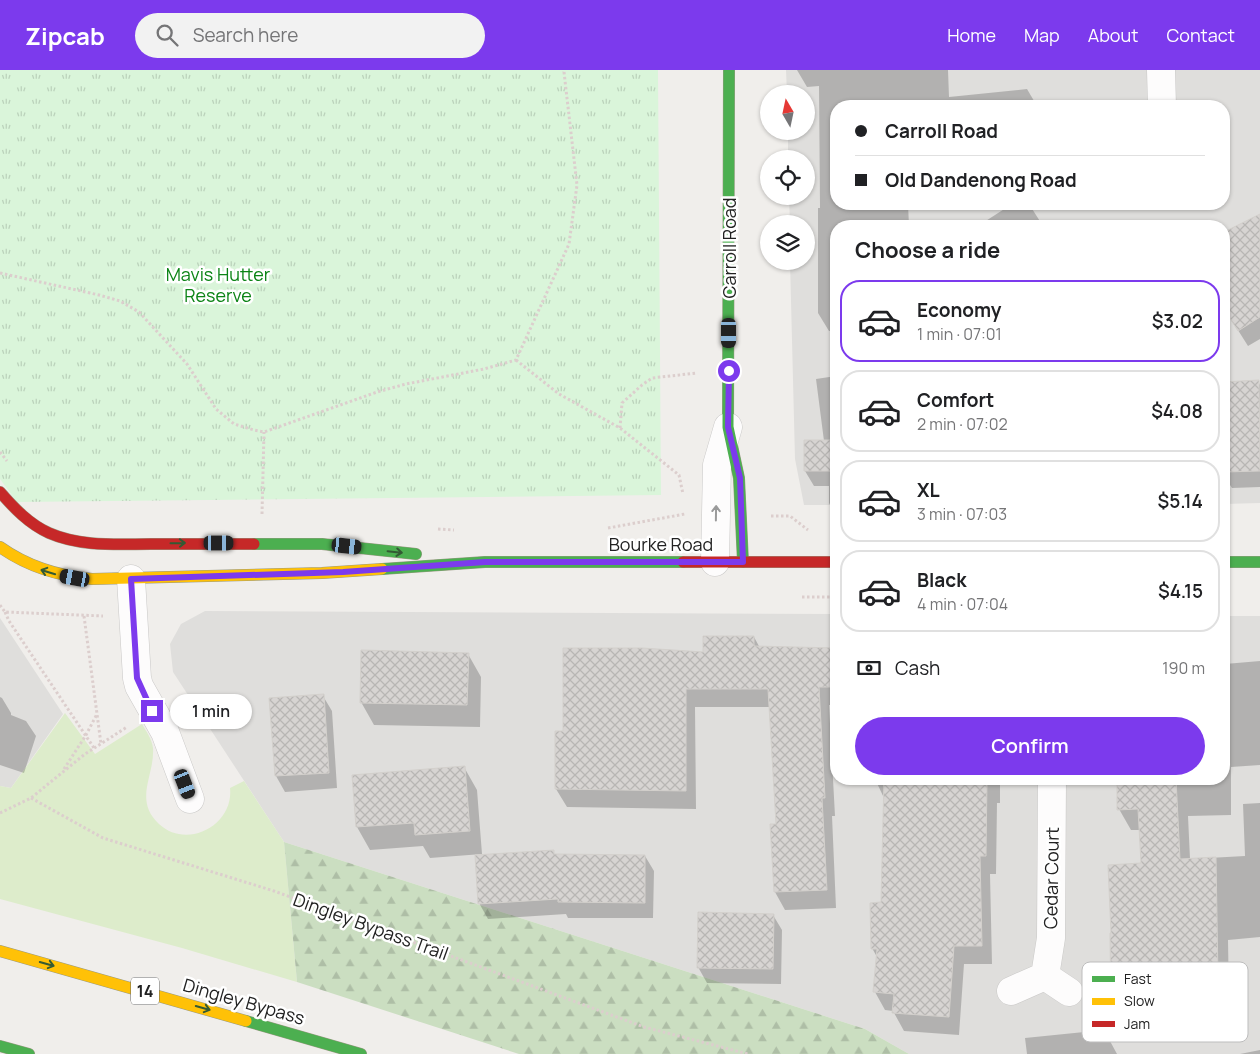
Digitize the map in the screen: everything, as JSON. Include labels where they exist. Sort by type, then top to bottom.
[{"type":"main road","name":"Carroll Road","points":[[729,70],[728,427],[740,478],[743,562]]},
{"type":"main road","points":[[0,492],[28,526],[130,562]]},
{"type":"main road","name":"Bourke Road","points":[[130,562],[228,543],[322,544],[485,562]]},
{"type":"main road","points":[[7,549],[27,565],[61,576],[92,579],[130,562]]},
{"type":"main road","name":"Bourke Road","points":[[130,562],[336,572],[485,562],[830,562]]},
{"type":"main road","points":[[1230,562],[1260,562]]},
{"type":"main road","name":"Dingley Bypass","points":[[0,951],[362,1054]]},
{"type":"main road","points":[[0,1046],[28,1054]]},
{"type":"street","points":[[1162,70],[1162,100]]},
{"type":"street","name":"Carroll Road","points":[[715,562],[717,465],[728,427]]},
{"type":"street","points":[[130,562],[139,686],[165,732],[190,799]]},
{"type":"street","name":"Cedar Court","points":[[1046,976],[1051,938],[1052,785]]},
{"type":"street","points":[[1011,991],[1046,976],[1069,992]]},
{"type":"path","points":[[0,273],[120,301],[139,312],[187,364],[216,410],[234,424],[264,432],[377,392],[406,384],[484,369],[516,360],[569,244],[577,185],[565,70]]},
{"type":"path","points":[[516,360],[559,394],[620,428],[679,475],[683,494]]},
{"type":"path","points":[[620,428],[622,403],[652,378],[729,371]]},
{"type":"path","points":[[262,519],[264,432]]},
{"type":"path","points":[[684,504],[686,514]]},
{"type":"path","points":[[763,517],[790,516],[811,532]]},
{"type":"path","points":[[0,604],[8,621],[94,748]]},
{"type":"path","points":[[5,612],[107,616]]},
{"type":"path","points":[[84,616],[101,744]]},
{"type":"path","points":[[61,773],[86,735],[97,714]]},
{"type":"path","points":[[0,813],[31,798],[94,748],[130,725]]},
{"type":"path","name":"Dingley Bypass Trail","points":[[31,798],[102,838],[274,891],[644,1027],[748,1054]]},
{"type":"shaded area","points":[[786,70],[1260,70],[1260,503],[1230,504],[1230,220],[830,220],[830,505],[804,505],[795,459],[790,270],[815,270],[815,215],[790,215],[789,205],[815,205],[815,150],[788,150],[788,140],[815,140],[815,85],[787,85]]},
{"type":"shaded area","points":[[205,611],[830,614],[830,785],[1230,785],[1230,616],[1260,616],[1260,1054],[909,1054],[865,1029],[284,842],[173,672],[170,644],[181,624]]},
{"type":"shaded area","points":[[0,618],[63,714],[11,788],[0,786]]},
{"type":"green space","name":"Mavis Hutter Reserve","points":[[0,70],[658,70],[661,495],[17,502],[0,479]]},
{"type":"green space","points":[[65,713],[95,754],[142,724],[153,748],[153,758],[147,787],[147,806],[151,815],[159,824],[170,831],[182,835],[195,834],[217,823],[225,813],[229,801],[230,788],[244,781],[284,842],[297,982],[182,948],[0,899],[0,786],[11,788]]},
{"type":"green space","points":[[284,842],[865,1029],[909,1054],[519,1054],[297,982]]},
{"type":"building","points":[[1260,214],[1260,317],[1238,331],[1230,318],[1230,229]]},
{"type":"building","points":[[1259,380],[1260,471],[1230,472],[1230,382]]},
{"type":"building","points":[[804,440],[830,440],[830,471],[804,471]]},
{"type":"building","points":[[703,636],[754,636],[754,646],[830,648],[830,687],[819,687],[825,798],[822,798],[827,890],[774,892],[770,824],[776,824],[768,689],[686,689],[686,791],[555,789],[555,731],[563,731],[563,648],[642,648],[703,652]]},
{"type":"building","points":[[361,650],[469,653],[467,705],[360,703]]},
{"type":"building","points":[[324,694],[329,773],[275,776],[269,698]]},
{"type":"building","points":[[465,766],[470,831],[415,835],[414,823],[356,827],[352,775]]},
{"type":"building","points":[[884,785],[987,785],[986,856],[980,856],[982,946],[954,946],[949,1017],[892,1013],[894,994],[873,992],[877,949],[871,949],[870,903],[881,902]]},
{"type":"building","points":[[1117,785],[1176,785],[1180,859],[1216,857],[1218,962],[1110,962],[1108,865],[1141,863],[1138,809],[1117,810]]},
{"type":"building","points":[[554,850],[554,854],[645,855],[645,903],[558,902],[558,899],[478,904],[475,855]]},
{"type":"building","points":[[698,912],[774,914],[773,969],[697,968]]},
{"type":"traffic: fast","points":[[729,70],[728,427],[739,478],[743,562]]},
{"type":"traffic: fast","points":[[254,544],[322,544],[416,554]]},
{"type":"traffic: fast","points":[[382,569],[485,562],[683,562]]},
{"type":"traffic: fast","points":[[1230,562],[1260,562]]},
{"type":"traffic: fast","points":[[246,1021],[361,1054]]},
{"type":"traffic: fast","points":[[0,1046],[29,1054]]},
{"type":"traffic: slow","points":[[0,547],[32,565],[67,576],[92,579],[322,573],[382,569]]},
{"type":"traffic: slow","points":[[0,951],[246,1021]]},
{"type":"traffic: jam","points":[[0,492],[16,510],[35,525],[49,533],[74,541],[112,544],[254,544]]},
{"type":"traffic: jam","points":[[683,562],[830,562]]},
{"type":"route","points":[[152,711],[137,678],[131,579],[343,572],[485,562],[743,562],[740,478],[728,427],[729,371]]}]
